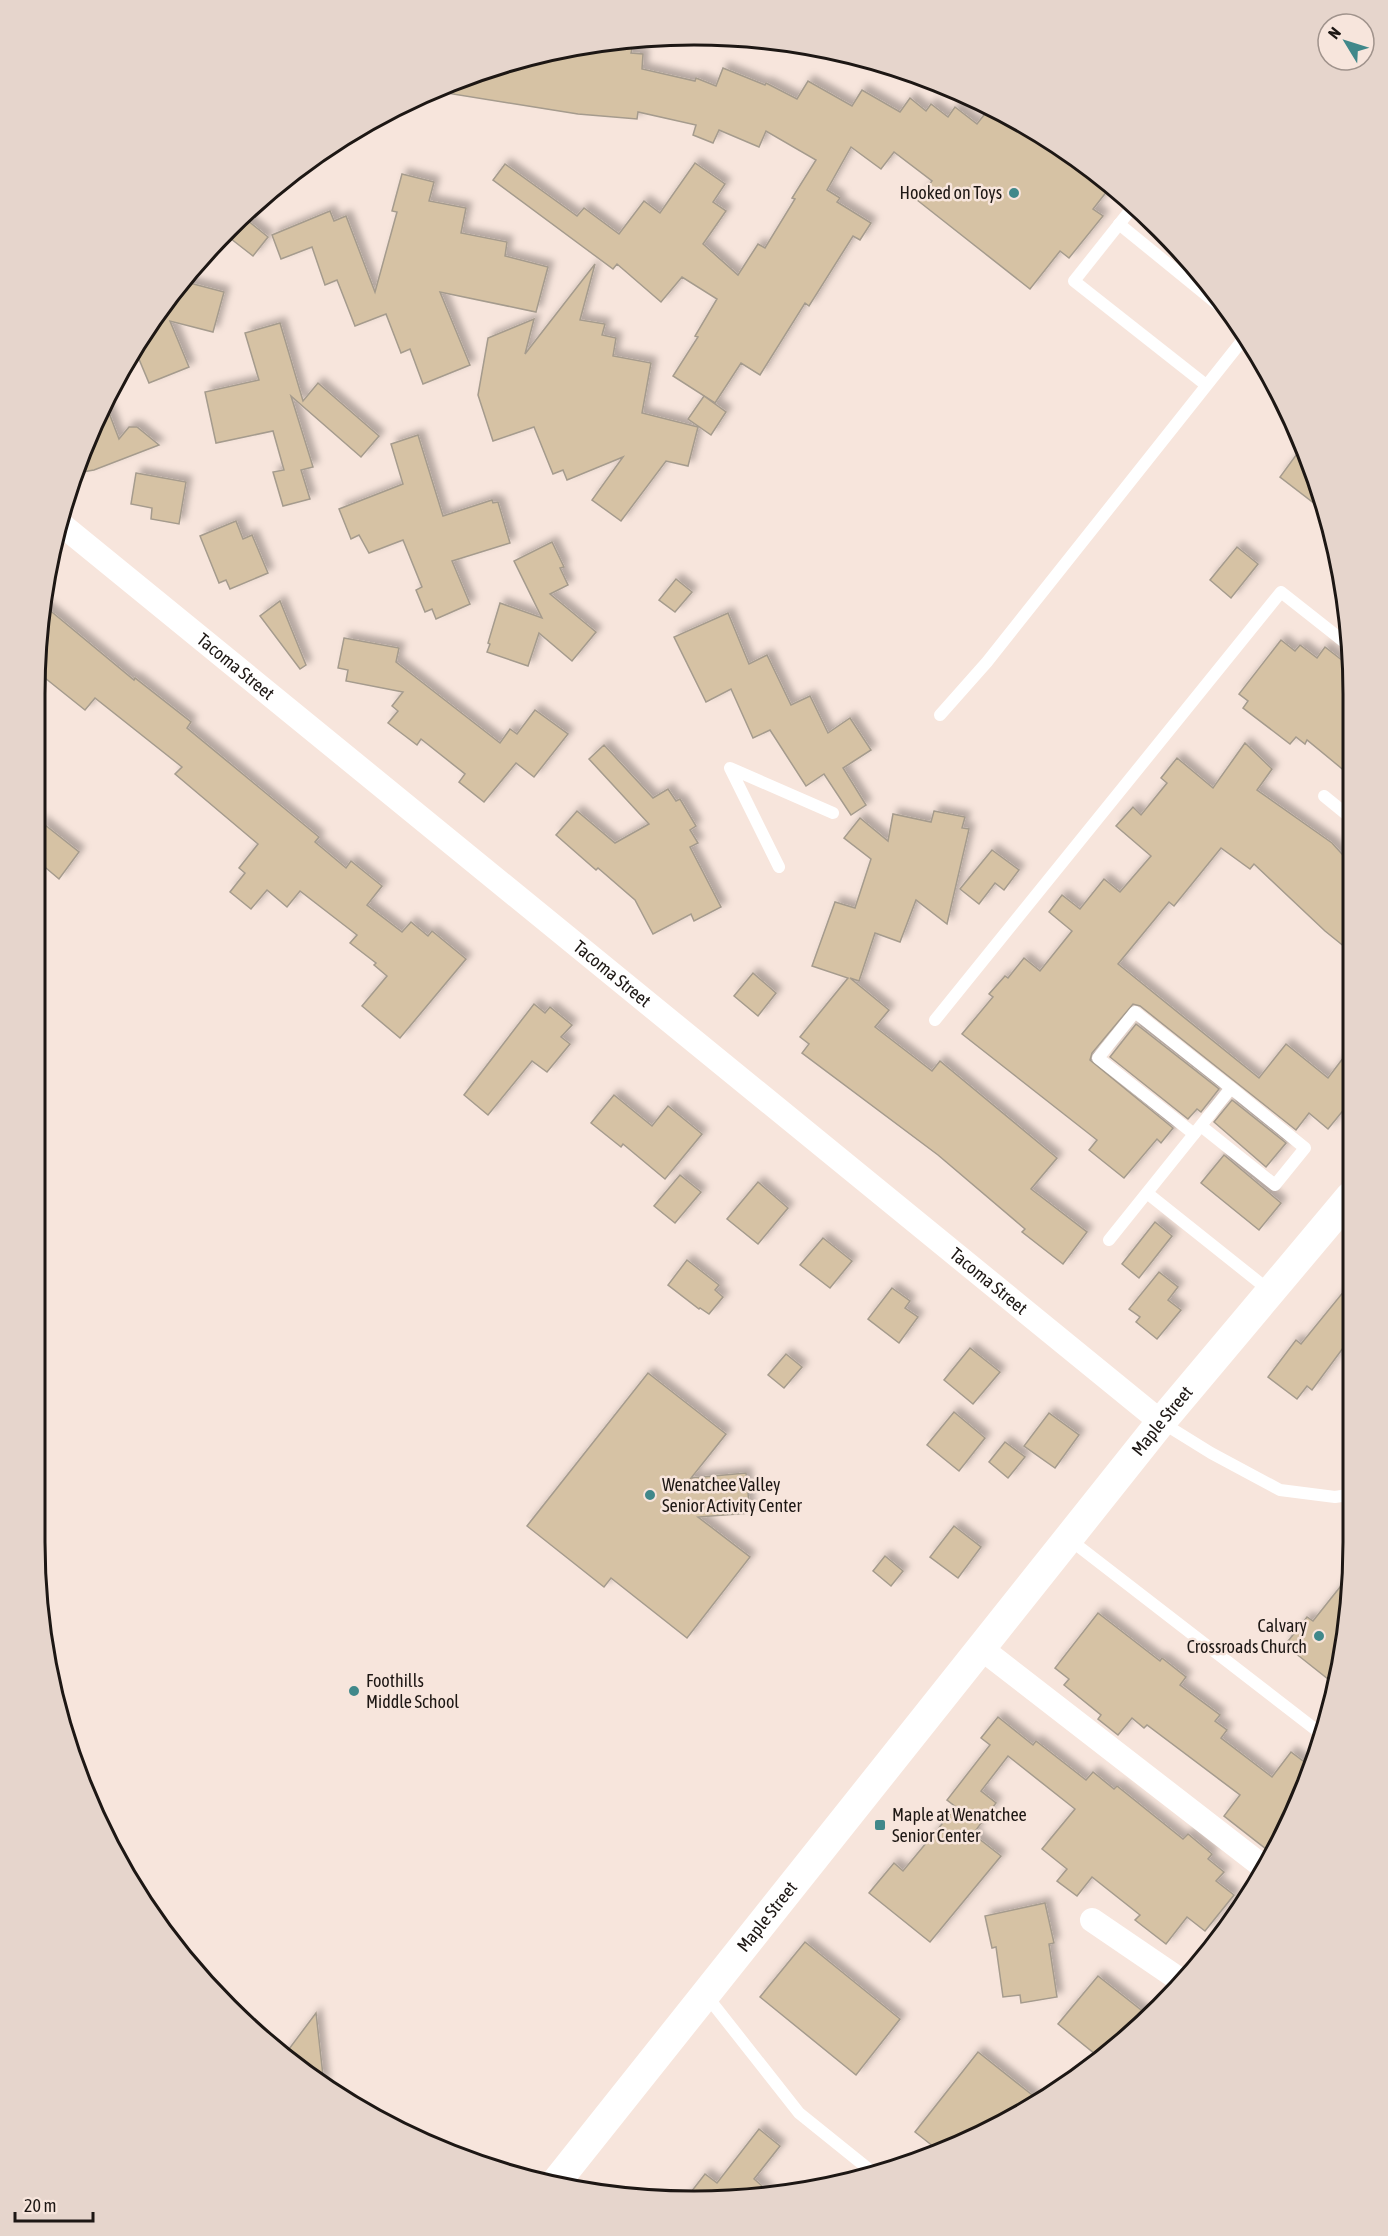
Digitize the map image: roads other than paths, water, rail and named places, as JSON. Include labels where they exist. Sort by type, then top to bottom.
[{"type":"street","name":"Tacoma Street","points":[[66,529],[1161,1422]]},
{"type":"street","name":"Maple Street","points":[[560,2177],[1161,1422],[1343,1205]]},
{"type":"street","points":[[982,1649],[1258,1863]]},
{"type":"street","points":[[1092,1920],[1176,1977]]},
{"type":"lane","points":[[1129,212],[1074,281],[1206,385]]},
{"type":"lane","points":[[1119,224],[1205,294]]},
{"type":"lane","points":[[940,715],[987,662],[1240,343]]},
{"type":"lane","points":[[935,1020],[1281,592],[1340,639]]},
{"type":"lane","points":[[779,867],[730,768],[834,813]]},
{"type":"lane","points":[[1324,796],[1343,811]]},
{"type":"lane","points":[[1135,1012],[1305,1148],[1275,1185],[1198,1130],[1098,1058],[1135,1012]]},
{"type":"lane","points":[[1109,1240],[1231,1088]]},
{"type":"lane","points":[[1147,1193],[1270,1292]]},
{"type":"lane","points":[[1161,1422],[1211,1453],[1280,1490],[1335,1497],[1343,1496]]},
{"type":"lane","points":[[1069,1539],[1315,1729]]},
{"type":"lane","points":[[706,1995],[799,2113],[867,2168]]},
{"type":"place","name":"Hooked on Toys","points":[[1014,193]]},
{"type":"place","name":"Wenatchee Valley Senior Activity Center","points":[[650,1495]]},
{"type":"place","name":"Calvary Crossroads Church","points":[[1319,1636]]},
{"type":"place","name":"Foothills Middle School","points":[[354,1691]]},
{"type":"place","name":"Maple at Wenatchee Senior Center","points":[[880,1825]]}]
